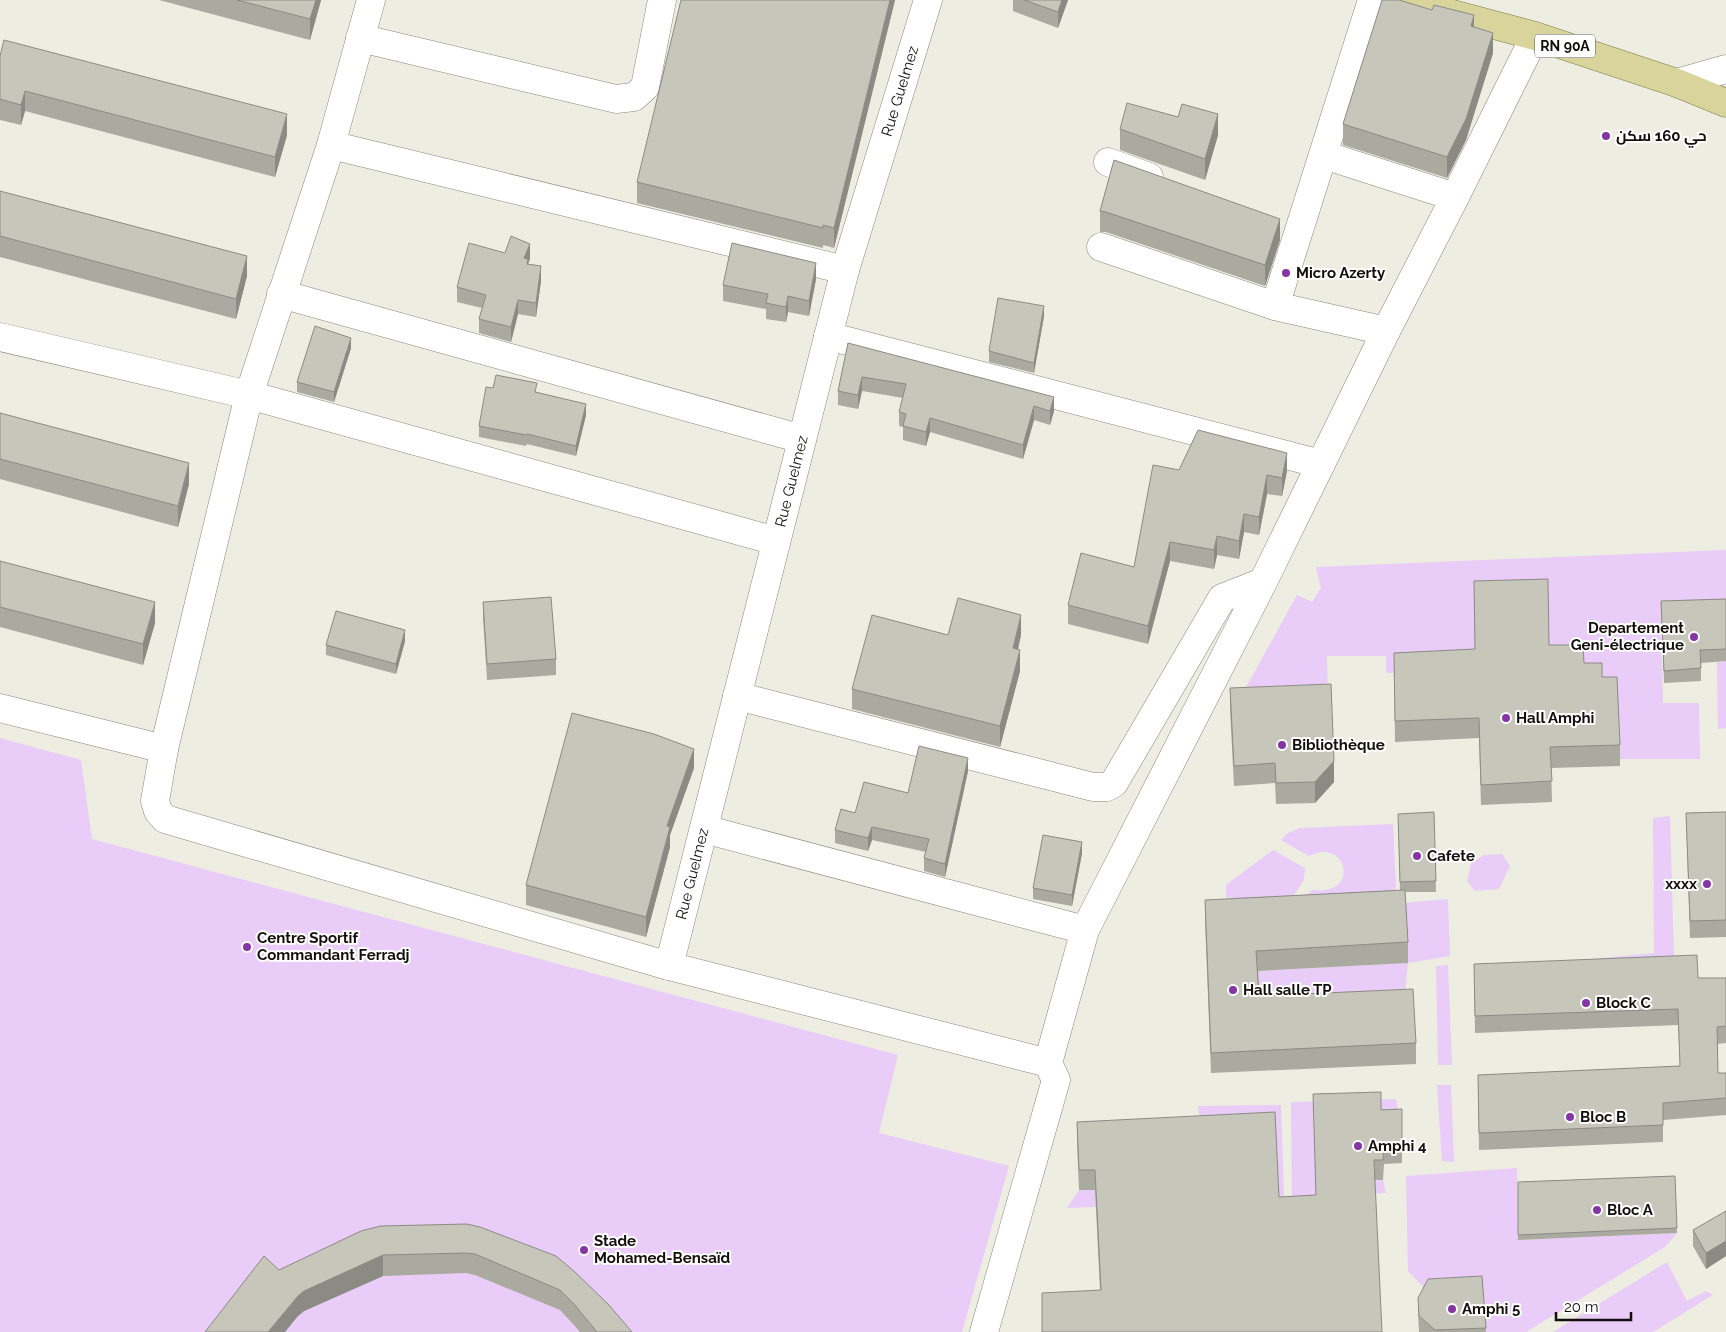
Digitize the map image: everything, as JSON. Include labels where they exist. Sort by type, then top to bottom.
[{"type":"main road","name":"RN 90A","points":[[1403,0],[1535,36],[1677,83],[1726,103]]},
{"type":"street","points":[[371,0],[331,145],[249,395],[164,749],[155,801],[158,811],[165,818],[669,966],[1048,1063]]},
{"type":"street","points":[[360,38],[616,99],[634,97],[645,87],[662,0]]},
{"type":"street","name":"Rue Guelmez","points":[[669,966],[845,270],[928,0]]},
{"type":"street","points":[[1275,306],[1372,0]]},
{"type":"street","points":[[984,1332],[1056,1080],[1048,1063],[1085,930],[1263,582],[1386,331],[1535,36]]},
{"type":"street","points":[[1677,83],[1726,68]]},
{"type":"street","points":[[331,145],[845,270]]},
{"type":"street","points":[[1324,155],[1455,197]]},
{"type":"street","points":[[1108,162],[1172,185]]},
{"type":"street","points":[[1272,220],[1299,230]]},
{"type":"street","points":[[1101,247],[1275,306],[1386,331]]},
{"type":"street","points":[[282,294],[802,440]]},
{"type":"street","points":[[828,336],[1320,464]]},
{"type":"street","points":[[0,337],[249,395],[776,541]]},
{"type":"street","points":[[737,696],[1084,785],[1107,787],[1114,783],[1222,598],[1263,582]]},
{"type":"street","points":[[0,708],[164,749]]},
{"type":"street","points":[[704,828],[1085,930]]},
{"type":"shaded area","points":[[1726,550],[1726,611],[1661,614],[1663,703],[1699,703],[1700,759],[1619,759],[1475,670],[1386,673],[1386,656],[1327,656],[1328,699],[1238,702],[1297,595],[1312,602],[1321,588],[1316,567]]},
{"type":"shaded area","points":[[1726,661],[1726,728],[1718,729],[1717,662]]},
{"type":"shaded area","name":"Centre Sportif Commandant Ferradj","points":[[0,738],[81,760],[92,839],[898,1055],[879,1133],[1009,1166],[962,1332],[0,1332]]},
{"type":"shaded area","points":[[1670,816],[1674,956],[1580,960],[1654,953],[1653,818]]},
{"type":"shaded area","points":[[1393,824],[1397,911],[1297,907],[1312,890],[1328,889],[1338,884],[1343,877],[1344,868],[1340,860],[1332,854],[1322,852],[1309,856],[1281,840],[1288,833],[1300,828]]},
{"type":"shaded area","points":[[1273,850],[1305,868],[1304,880],[1289,903],[1226,897],[1226,885]]},
{"type":"shaded area","points":[[1502,854],[1510,866],[1499,889],[1475,891],[1467,881],[1471,863],[1484,855]]},
{"type":"shaded area","points":[[1448,899],[1450,956],[1408,963],[1402,903]]},
{"type":"shaded area","points":[[1408,963],[1403,1010],[1259,1016],[1256,971]]},
{"type":"shaded area","points":[[1448,965],[1452,1065],[1438,1065],[1436,966]]},
{"type":"shaded area","points":[[1437,1085],[1451,1085],[1454,1162],[1442,1161]]},
{"type":"shaded area","points":[[1396,1099],[1402,1129],[1313,1114],[1316,1182],[1383,1180],[1386,1193],[1292,1197],[1291,1102]]},
{"type":"shaded area","points":[[1281,1105],[1284,1198],[1238,1199],[1200,1124],[1198,1106]]},
{"type":"shaded area","points":[[1517,1168],[1518,1240],[1677,1233],[1665,1247],[1526,1332],[1485,1332],[1430,1294],[1408,1271],[1406,1176]]},
{"type":"shaded area","points":[[1120,1189],[1118,1206],[1067,1208],[1079,1190]]},
{"type":"shaded area","points":[[1667,1262],[1687,1301],[1706,1291],[1713,1295],[1653,1332],[1553,1332]]},
{"type":"building","points":[[237,0],[316,0],[310,19]]},
{"type":"building","points":[[681,0],[890,0],[834,228],[823,225],[823,228],[637,182]]},
{"type":"building","points":[[1024,0],[1062,0],[1058,12]]},
{"type":"building","points":[[1382,0],[1399,0],[1432,10],[1434,5],[1474,15],[1471,26],[1493,33],[1466,119],[1447,157],[1343,124]]},
{"type":"building","points":[[4,40],[287,114],[275,157],[25,91],[21,105],[0,99],[0,56]]},
{"type":"building","points":[[1127,103],[1178,117],[1182,104],[1218,114],[1205,159],[1120,129]]},
{"type":"building","points":[[1114,160],[1280,219],[1265,265],[1100,211]]},
{"type":"building","points":[[0,191],[247,256],[236,299],[0,236]]},
{"type":"building","points":[[511,236],[530,244],[524,258],[528,259],[527,264],[541,266],[536,303],[518,300],[511,327],[479,319],[486,295],[457,287],[469,243],[505,253]]},
{"type":"building","points":[[732,243],[816,263],[809,301],[788,296],[786,307],[766,303],[768,294],[723,285]]},
{"type":"building","points":[[998,298],[1044,306],[1034,363],[989,351]]},
{"type":"building","points":[[315,326],[351,338],[334,392],[297,382]]},
{"type":"building","points":[[848,343],[1054,397],[1050,411],[1034,406],[1023,445],[930,418],[926,432],[903,426],[906,414],[899,412],[906,384],[862,377],[858,395],[838,391]]},
{"type":"building","points":[[496,375],[537,383],[535,392],[586,404],[576,446],[527,434],[479,426],[486,387],[493,388]]},
{"type":"building","points":[[0,413],[189,463],[178,506],[0,459]]},
{"type":"building","points":[[1198,430],[1287,453],[1282,478],[1267,475],[1259,517],[1244,514],[1239,541],[1217,536],[1214,550],[1170,542],[1148,626],[1068,605],[1081,553],[1134,567],[1153,465],[1179,470]]},
{"type":"building","points":[[0,561],[155,602],[143,644],[0,607]]},
{"type":"building","name":"Hall Amphi","points":[[1548,579],[1549,645],[1583,645],[1584,663],[1602,663],[1602,677],[1617,677],[1620,745],[1550,747],[1552,781],[1481,785],[1479,718],[1395,721],[1394,653],[1475,649],[1474,581]]},
{"type":"building","points":[[551,597],[556,659],[487,664],[483,602]]},
{"type":"building","points":[[958,598],[1021,615],[1013,648],[1020,650],[1000,726],[852,689],[872,615],[948,635]]},
{"type":"building","name":"Departement Geni-électrique","points":[[1726,599],[1726,649],[1700,650],[1701,668],[1664,671],[1661,601]]},
{"type":"building","points":[[336,611],[405,630],[396,664],[326,645]]},
{"type":"building","name":"Bibliothèque","points":[[1331,684],[1334,761],[1315,782],[1276,783],[1275,763],[1234,766],[1230,688]]},
{"type":"building","points":[[572,713],[654,734],[694,749],[667,826],[670,827],[646,917],[526,885]]},
{"type":"building","points":[[919,746],[968,758],[945,864],[924,858],[929,839],[872,827],[868,838],[835,830],[841,809],[855,813],[864,782],[908,793]]},
{"type":"building","name":"Cafete","points":[[1434,812],[1436,881],[1400,882],[1398,814]]},
{"type":"building","name":"xxxx","points":[[1726,812],[1726,920],[1690,921],[1686,813]]},
{"type":"building","points":[[1043,835],[1082,842],[1072,895],[1033,888]]},
{"type":"building","name":"Hall salle TP","points":[[1405,890],[1408,942],[1256,951],[1259,996],[1413,989],[1416,1043],[1211,1053],[1205,900]]},
{"type":"building","points":[[1697,955],[1698,978],[1726,978],[1726,1026],[1717,1027],[1718,1073],[1726,1073],[1726,1098],[1663,1103],[1663,1125],[1479,1133],[1478,1075],[1680,1066],[1678,1009],[1475,1016],[1474,964]]},
{"type":"building","points":[[1381,1092],[1381,1110],[1402,1109],[1402,1143],[1384,1144],[1383,1160],[1374,1160],[1382,1332],[1042,1332],[1042,1293],[1101,1290],[1095,1170],[1079,1170],[1077,1122],[1275,1112],[1279,1197],[1316,1195],[1313,1094]]},
{"type":"building","name":"Bloc A","points":[[1675,1176],[1677,1228],[1518,1235],[1518,1182]]},
{"type":"building","points":[[1726,1211],[1726,1241],[1706,1253],[1693,1230]]},
{"type":"building","points":[[467,1224],[480,1227],[556,1256],[609,1305],[632,1332],[597,1332],[560,1290],[475,1254],[466,1253],[383,1255],[304,1291],[268,1332],[205,1332],[264,1256],[279,1270],[361,1231],[381,1226]]},
{"type":"building","name":"Amphi 5","points":[[1482,1276],[1486,1328],[1435,1330],[1419,1316],[1418,1298],[1428,1279]]},
{"type":"place","name":"حي 160 سكن","points":[[1606,136]]},
{"type":"place","name":"Micro Azerty","points":[[1286,273]]},
{"type":"place","name":"Departement Geni-électrique","points":[[1694,637]]},
{"type":"place","name":"Hall Amphi","points":[[1506,718]]},
{"type":"place","name":"Bibliothèque","points":[[1282,745]]},
{"type":"place","name":"Cafete","points":[[1417,856]]},
{"type":"place","name":"xxxx","points":[[1707,884]]},
{"type":"place","name":"Centre Sportif Commandant Ferradj","points":[[247,947]]},
{"type":"place","name":"Hall salle TP","points":[[1233,990]]},
{"type":"place","name":"Block C","points":[[1586,1003]]},
{"type":"place","name":"Bloc B","points":[[1570,1117]]},
{"type":"place","name":"Amphi 4","points":[[1358,1146]]},
{"type":"place","name":"Bloc A","points":[[1597,1210]]},
{"type":"place","name":"Stade Mohamed-Bensaïd","points":[[584,1250]]},
{"type":"place","name":"Amphi 5","points":[[1452,1309]]}]
